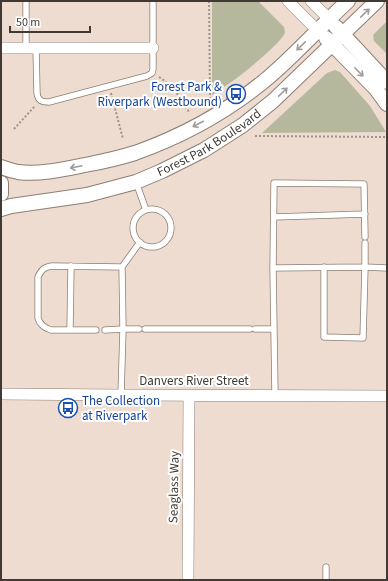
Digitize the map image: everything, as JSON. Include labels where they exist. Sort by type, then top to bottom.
[{"type":"street","points":[[288,1],[376,89],[387,104]]},
{"type":"street","points":[[311,1],[387,82]]},
{"type":"street","name":"Forest Park Boulevard","points":[[1,167],[18,172],[64,169],[134,153],[164,141],[204,121],[238,101],[269,76],[348,1]]},
{"type":"street","name":"Forest Park Boulevard","points":[[1,209],[11,206],[87,195],[136,182],[204,150],[243,125],[273,101],[377,1]]},
{"type":"street","points":[[1,48],[153,48]]},
{"type":"street","points":[[1,183],[1,194]]},
{"type":"street","name":"Danvers River Street","points":[[1,394],[387,396]]},
{"type":"street","name":"Seaglass Way","points":[[188,580],[189,395]]},
{"type":"lane","points":[[26,1],[37,93],[38,98],[43,102],[49,102],[148,76],[152,73],[153,1]]},
{"type":"lane","points":[[136,182],[146,210]]},
{"type":"lane","points":[[275,395],[273,268],[274,183],[364,184],[365,267],[363,338],[324,337],[324,268]]},
{"type":"lane","points":[[146,210],[158,210],[168,217],[170,222],[170,234],[163,243],[157,246],[151,247],[140,242],[134,231],[136,219],[146,210]]},
{"type":"lane","points":[[274,217],[364,214]]},
{"type":"lane","points":[[121,395],[123,329],[122,267],[140,242]]},
{"type":"lane","points":[[96,330],[50,330],[44,328],[38,318],[38,278],[46,267],[52,266],[122,267]]},
{"type":"lane","points":[[70,330],[71,266]]},
{"type":"lane","points":[[273,268],[387,268]]},
{"type":"lane","points":[[104,330],[274,329]]},
{"type":"lane","points":[[326,567],[326,580]]},
{"type":"path","points":[[209,1],[210,100]]},
{"type":"path","points":[[156,75],[170,85],[189,112]]},
{"type":"path","points":[[109,86],[123,138]]},
{"type":"path","points":[[14,128],[40,101]]},
{"type":"path","points":[[255,136],[387,137]]},
{"type":"green space","points":[[212,1],[258,1],[284,27],[285,33],[269,51],[255,63],[212,95]]},
{"type":"green space","points":[[387,21],[387,54],[374,41],[373,35]]},
{"type":"green space","points":[[335,70],[340,72],[370,106],[386,132],[262,133],[327,73]]},
{"type":"place","name":"Forest Park & Riverpark (Westbound)","points":[[236,94]]},
{"type":"place","name":"The Collection at Riverpark","points":[[68,408]]}]
